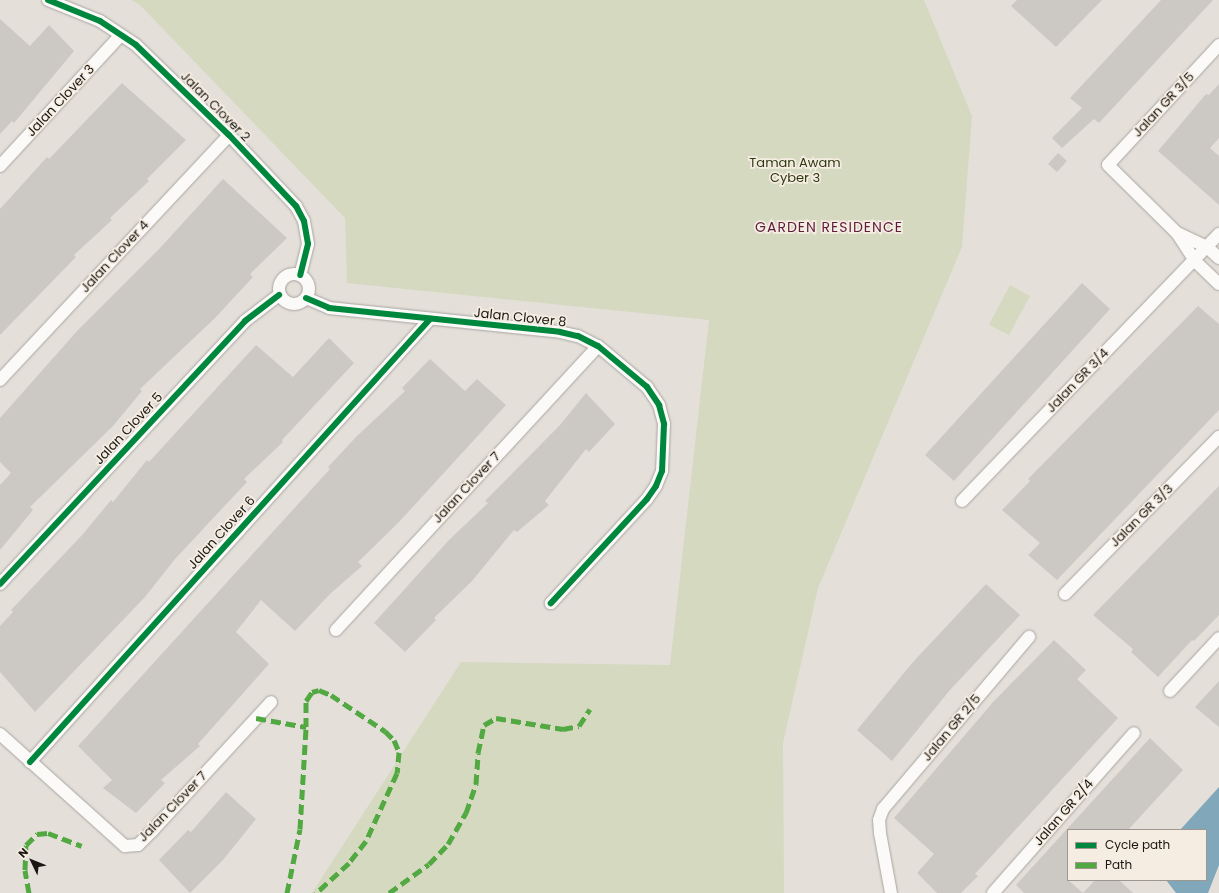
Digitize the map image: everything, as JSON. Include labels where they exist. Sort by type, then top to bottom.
[{"type":"street","name":"Jalan Clover 2","points":[[48,0],[100,21],[136,45],[229,135],[296,206],[304,221],[308,244],[300,275]]},
{"type":"street","name":"Jalan Clover 3","points":[[0,166],[121,35]]},
{"type":"street","name":"Jalan GR 3/5","points":[[1178,233],[1108,165],[1219,45]]},
{"type":"street","name":"Jalan Clover 4","points":[[0,380],[229,135]]},
{"type":"street","points":[[1178,233],[1207,247],[1219,258]]},
{"type":"street","points":[[1178,233],[1195,261],[1219,284]]},
{"type":"street","points":[[1207,247],[1219,234]]},
{"type":"street","name":"Jalan GR 3/4","points":[[962,501],[1207,247]]},
{"type":"street","points":[[290,274],[300,275],[309,285],[306,298],[294,304],[285,302],[279,294],[281,279],[290,274]]},
{"type":"street","name":"Jalan Clover 5","points":[[0,584],[245,321],[279,294]]},
{"type":"street","name":"Jalan Clover 8","points":[[306,298],[329,308],[560,332],[578,336],[598,346],[647,387],[659,405],[664,424],[662,471],[647,499],[551,603]]},
{"type":"street","name":"Jalan Clover 6","points":[[30,762],[430,319]]},
{"type":"street","name":"Jalan Clover 7","points":[[336,630],[598,346]]},
{"type":"street","name":"Jalan GR 3/3","points":[[1065,594],[1219,437]]},
{"type":"street","name":"Jalan GR 2/5","points":[[891,893],[879,820],[883,809],[1029,637]]},
{"type":"street","points":[[1170,691],[1219,638]]},
{"type":"street","name":"Jalan Clover 7","points":[[30,762],[112,838],[125,846],[138,845],[271,702]]},
{"type":"street","name":"Jalan GR 2/4","points":[[993,893],[1134,733]]},
{"type":"street","points":[[0,734],[30,762]]},
{"type":"green space","name":"Taman Awam Cyber 3","points":[[131,0],[924,0],[972,116],[962,247],[818,588],[783,743],[784,893],[312,893],[461,662],[670,665],[709,320],[347,283],[345,218],[139,4]]},
{"type":"green space","points":[[1010,285],[1030,296],[1009,335],[989,325]]},
{"type":"water","points":[[1219,787],[1219,865],[1208,893],[1176,893],[1167,881],[1207,881],[1207,829],[1181,829]]},
{"type":"building","points":[[1017,0],[1102,0],[1056,47],[1011,6]]},
{"type":"building","points":[[1161,0],[1213,0],[1099,123],[1094,119],[1062,148],[1052,138],[1082,108],[1070,98]]},
{"type":"building","points":[[0,19],[30,46],[49,25],[74,51],[14,123],[12,121],[0,134]]},
{"type":"building","points":[[122,83],[186,140],[147,179],[149,181],[110,218],[112,220],[74,255],[76,257],[0,335],[0,209],[47,157],[49,159]]},
{"type":"building","points":[[1219,84],[1219,138],[1210,148],[1219,156],[1219,205],[1158,151],[1206,94],[1209,95]]},
{"type":"building","points":[[1058,153],[1067,161],[1057,172],[1048,164]]},
{"type":"building","points":[[223,179],[287,238],[250,274],[253,277],[215,318],[140,389],[142,391],[113,426],[30,507],[33,510],[0,550],[0,485],[11,473],[0,462],[0,418],[78,330],[160,248]]},
{"type":"building","points":[[1082,283],[1110,309],[954,481],[925,455]]},
{"type":"building","points":[[1198,306],[1219,324],[1219,410],[1057,580],[1028,555],[1040,543],[1002,510],[1030,481],[1028,479]]},
{"type":"building","points":[[329,338],[354,363],[282,440],[283,442],[244,479],[247,482],[175,559],[145,597],[35,712],[0,672],[0,626],[13,612],[11,610],[83,534],[111,500],[113,502],[147,460],[149,462],[256,345],[293,377]]},
{"type":"building","points":[[430,359],[465,391],[477,379],[506,405],[399,522],[358,562],[362,566],[331,593],[295,631],[261,600],[236,632],[269,664],[198,744],[200,746],[161,780],[165,783],[136,813],[103,788],[112,780],[78,746],[330,469],[328,467],[356,437],[405,391],[402,388]]},
{"type":"building","points":[[586,393],[615,424],[589,452],[586,449],[545,501],[549,505],[517,532],[514,530],[472,581],[434,618],[436,620],[405,652],[374,623],[449,540],[488,503],[485,501],[560,425]]},
{"type":"building","points":[[1219,486],[1219,615],[1194,641],[1192,640],[1158,677],[1131,652],[1133,649],[1093,615]]},
{"type":"building","points":[[986,584],[1020,615],[950,690],[892,761],[857,730],[913,662]]},
{"type":"building","points":[[1054,640],[1086,670],[1077,679],[1118,718],[975,874],[978,876],[961,893],[937,893],[917,873],[934,854],[894,818],[994,701]]},
{"type":"building","points":[[1219,681],[1219,727],[1195,707]]},
{"type":"building","points":[[1150,738],[1183,770],[1129,829],[1067,829]]},
{"type":"building","points":[[226,792],[256,819],[223,860],[190,893],[159,860],[188,830],[191,832]]},
{"type":"building","points":[[1067,829],[1067,881],[1069,881],[1083,893],[1024,893],[1016,885]]},
{"type":"building","points":[[1094,881],[1120,881],[1133,893],[1083,893]]},
{"type":"marked path","points":[[256,718],[306,727],[306,701],[312,692],[319,690],[331,695],[385,731],[394,740],[399,752],[397,773],[366,841],[349,863],[316,893]]},
{"type":"marked path","points":[[389,893],[429,864],[448,844],[466,813],[476,784],[478,753],[484,725],[496,718],[563,729],[579,726],[590,709]]},
{"type":"marked path","points":[[287,893],[300,829],[306,727]]},
{"type":"marked path","points":[[29,893],[25,870],[26,845],[37,834],[48,833],[82,846]]},
{"type":"cycle path","points":[[48,0],[100,21],[136,45],[229,135],[296,206],[304,221],[308,244],[300,275]]},
{"type":"cycle path","points":[[0,584],[245,321],[279,295]]},
{"type":"cycle path","points":[[306,298],[329,308],[560,332],[578,336],[598,346],[647,387],[659,405],[664,424],[662,471],[656,486],[647,499],[551,603]]},
{"type":"cycle path","points":[[30,762],[430,319]]},
{"type":"district","name":"GARDEN RESIDENCE","points":[[829,227]]}]
